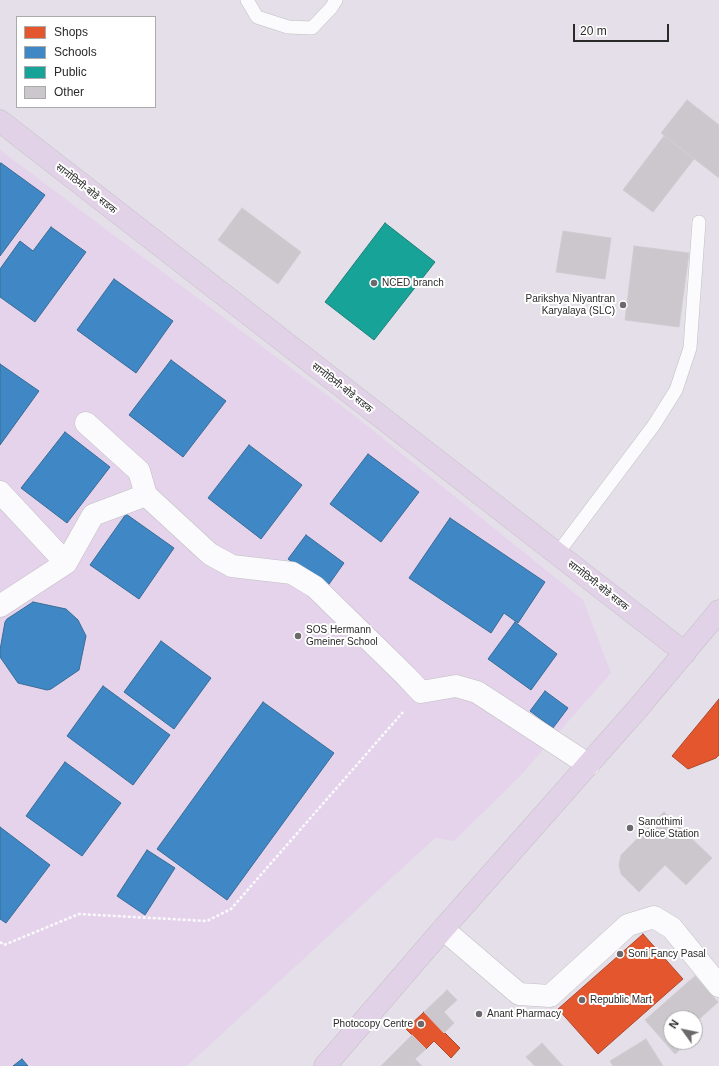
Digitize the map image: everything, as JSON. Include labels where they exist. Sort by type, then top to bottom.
[{"type":"main road","name":"सानोठिमी-बोडे सडक","points":[[0,121],[685,653]]},
{"type":"main road","points":[[325,1066],[589,765],[719,611]]},
{"type":"street","points":[[86,423],[139,471],[146,495],[210,554],[232,566],[292,573],[315,587],[421,692],[456,686],[477,692],[589,765]]},
{"type":"street","points":[[0,492],[66,564]]},
{"type":"street","points":[[0,606],[66,564],[92,515],[146,495]]},
{"type":"street","points":[[444,929],[519,994],[550,996],[628,925],[654,917],[672,928],[719,986]]},
{"type":"lane","points":[[247,0],[256,17],[288,27],[312,28],[331,8],[336,0]]},
{"type":"lane","points":[[557,554],[654,425],[676,390],[690,348],[699,222]]},
{"type":"path","points":[[0,942],[4,945],[79,914],[207,921],[231,909],[421,692]]},
{"type":"shaded area","name":"SOS Hermann Gmeiner School","points":[[0,150],[356,417],[583,600],[611,673],[520,776],[454,841],[435,838],[187,1066],[0,1066]]},
{"type":"building: Shops","points":[[719,699],[719,755],[716,758],[688,769],[672,756]]},
{"type":"building: Shops","points":[[643,934],[683,979],[598,1054],[558,1009]]},
{"type":"building: Shops","points":[[424,1012],[460,1048],[451,1058],[434,1041],[426,1049],[406,1029]]},
{"type":"building: Schools","points":[[1,163],[45,195],[0,256],[0,164]]},
{"type":"building: Schools","points":[[51,227],[86,252],[35,322],[0,297],[0,269],[20,241],[33,251]]},
{"type":"building: Schools","points":[[114,279],[173,321],[136,373],[77,330]]},
{"type":"building: Schools","points":[[171,360],[226,401],[183,457],[129,415]]},
{"type":"building: Schools","points":[[0,364],[39,391],[0,445]]},
{"type":"building: Schools","points":[[65,432],[110,467],[67,523],[21,488]]},
{"type":"building: Schools","points":[[249,445],[302,485],[261,539],[208,498]]},
{"type":"building: Schools","points":[[368,454],[419,492],[381,542],[330,504]]},
{"type":"building: Schools","points":[[126,514],[174,548],[139,599],[90,565]]},
{"type":"building: Schools","points":[[450,518],[545,582],[518,623],[504,613],[491,633],[409,578]]},
{"type":"building: Schools","points":[[306,535],[344,563],[327,587],[288,559]]},
{"type":"building: Schools","points":[[33,602],[66,609],[78,620],[86,636],[79,670],[51,689],[47,690],[18,683],[0,657],[5,622],[7,619]]},
{"type":"building: Schools","points":[[515,622],[557,654],[531,690],[488,659]]},
{"type":"building: Schools","points":[[161,641],[211,678],[174,729],[124,692]]},
{"type":"building: Schools","points":[[103,686],[170,735],[133,785],[67,736]]},
{"type":"building: Schools","points":[[545,691],[568,708],[553,728],[530,711]]},
{"type":"building: Schools","points":[[263,702],[334,753],[227,900],[157,849]]},
{"type":"building: Schools","points":[[65,762],[121,803],[82,856],[26,816]]},
{"type":"building: Schools","points":[[0,827],[50,865],[6,923],[0,919]]},
{"type":"building: Schools","points":[[147,850],[175,868],[145,915],[117,896]]},
{"type":"building: Schools","points":[[22,1059],[28,1066],[13,1066]]},
{"type":"building: Public","points":[[385,223],[435,262],[374,340],[325,302]]},
{"type":"building: Other","points":[[687,100],[719,125],[719,178],[661,133]]},
{"type":"building: Other","points":[[664,136],[694,159],[653,212],[623,190]]},
{"type":"building: Other","points":[[242,208],[301,252],[278,284],[218,240]]},
{"type":"building: Other","points":[[563,231],[611,238],[605,279],[556,272]]},
{"type":"building: Other","points":[[634,246],[689,253],[679,327],[625,320]]},
{"type":"building: Other","points":[[664,812],[712,858],[686,885],[665,865],[639,892],[621,874],[619,865],[621,855]]},
{"type":"building: Other","points":[[695,976],[718,1002],[703,1016],[703,1010],[663,1010],[663,1040],[645,1020]]},
{"type":"building: Other","points":[[447,990],[457,1000],[444,1012],[454,1023],[444,1033],[424,1012]]},
{"type":"building: Other","points":[[412,1035],[426,1049],[415,1059],[422,1066],[381,1066]]},
{"type":"building: Other","points":[[646,1039],[663,1066],[613,1066],[610,1061]]},
{"type":"building: Other","points":[[542,1043],[563,1066],[535,1066],[526,1057]]},
{"type":"building: Other","points":[[671,1050],[680,1050],[675,1054]]},
{"type":"place","name":"NCED branch","points":[[374,283]]},
{"type":"place","name":"Parikshya Niyantran Karyalaya (SLC)","points":[[623,305]]},
{"type":"place","name":"SOS Hermann Gmeiner School","points":[[298,636]]},
{"type":"place","name":"Sanothimi Police Station","points":[[630,828]]},
{"type":"place","name":"Soni Fancy Pasal","points":[[620,954]]},
{"type":"place","name":"Republic Mart","points":[[582,1000]]},
{"type":"place","name":"Anant Pharmacy","points":[[479,1014]]},
{"type":"place","name":"Photocopy Centre","points":[[421,1024]]}]
